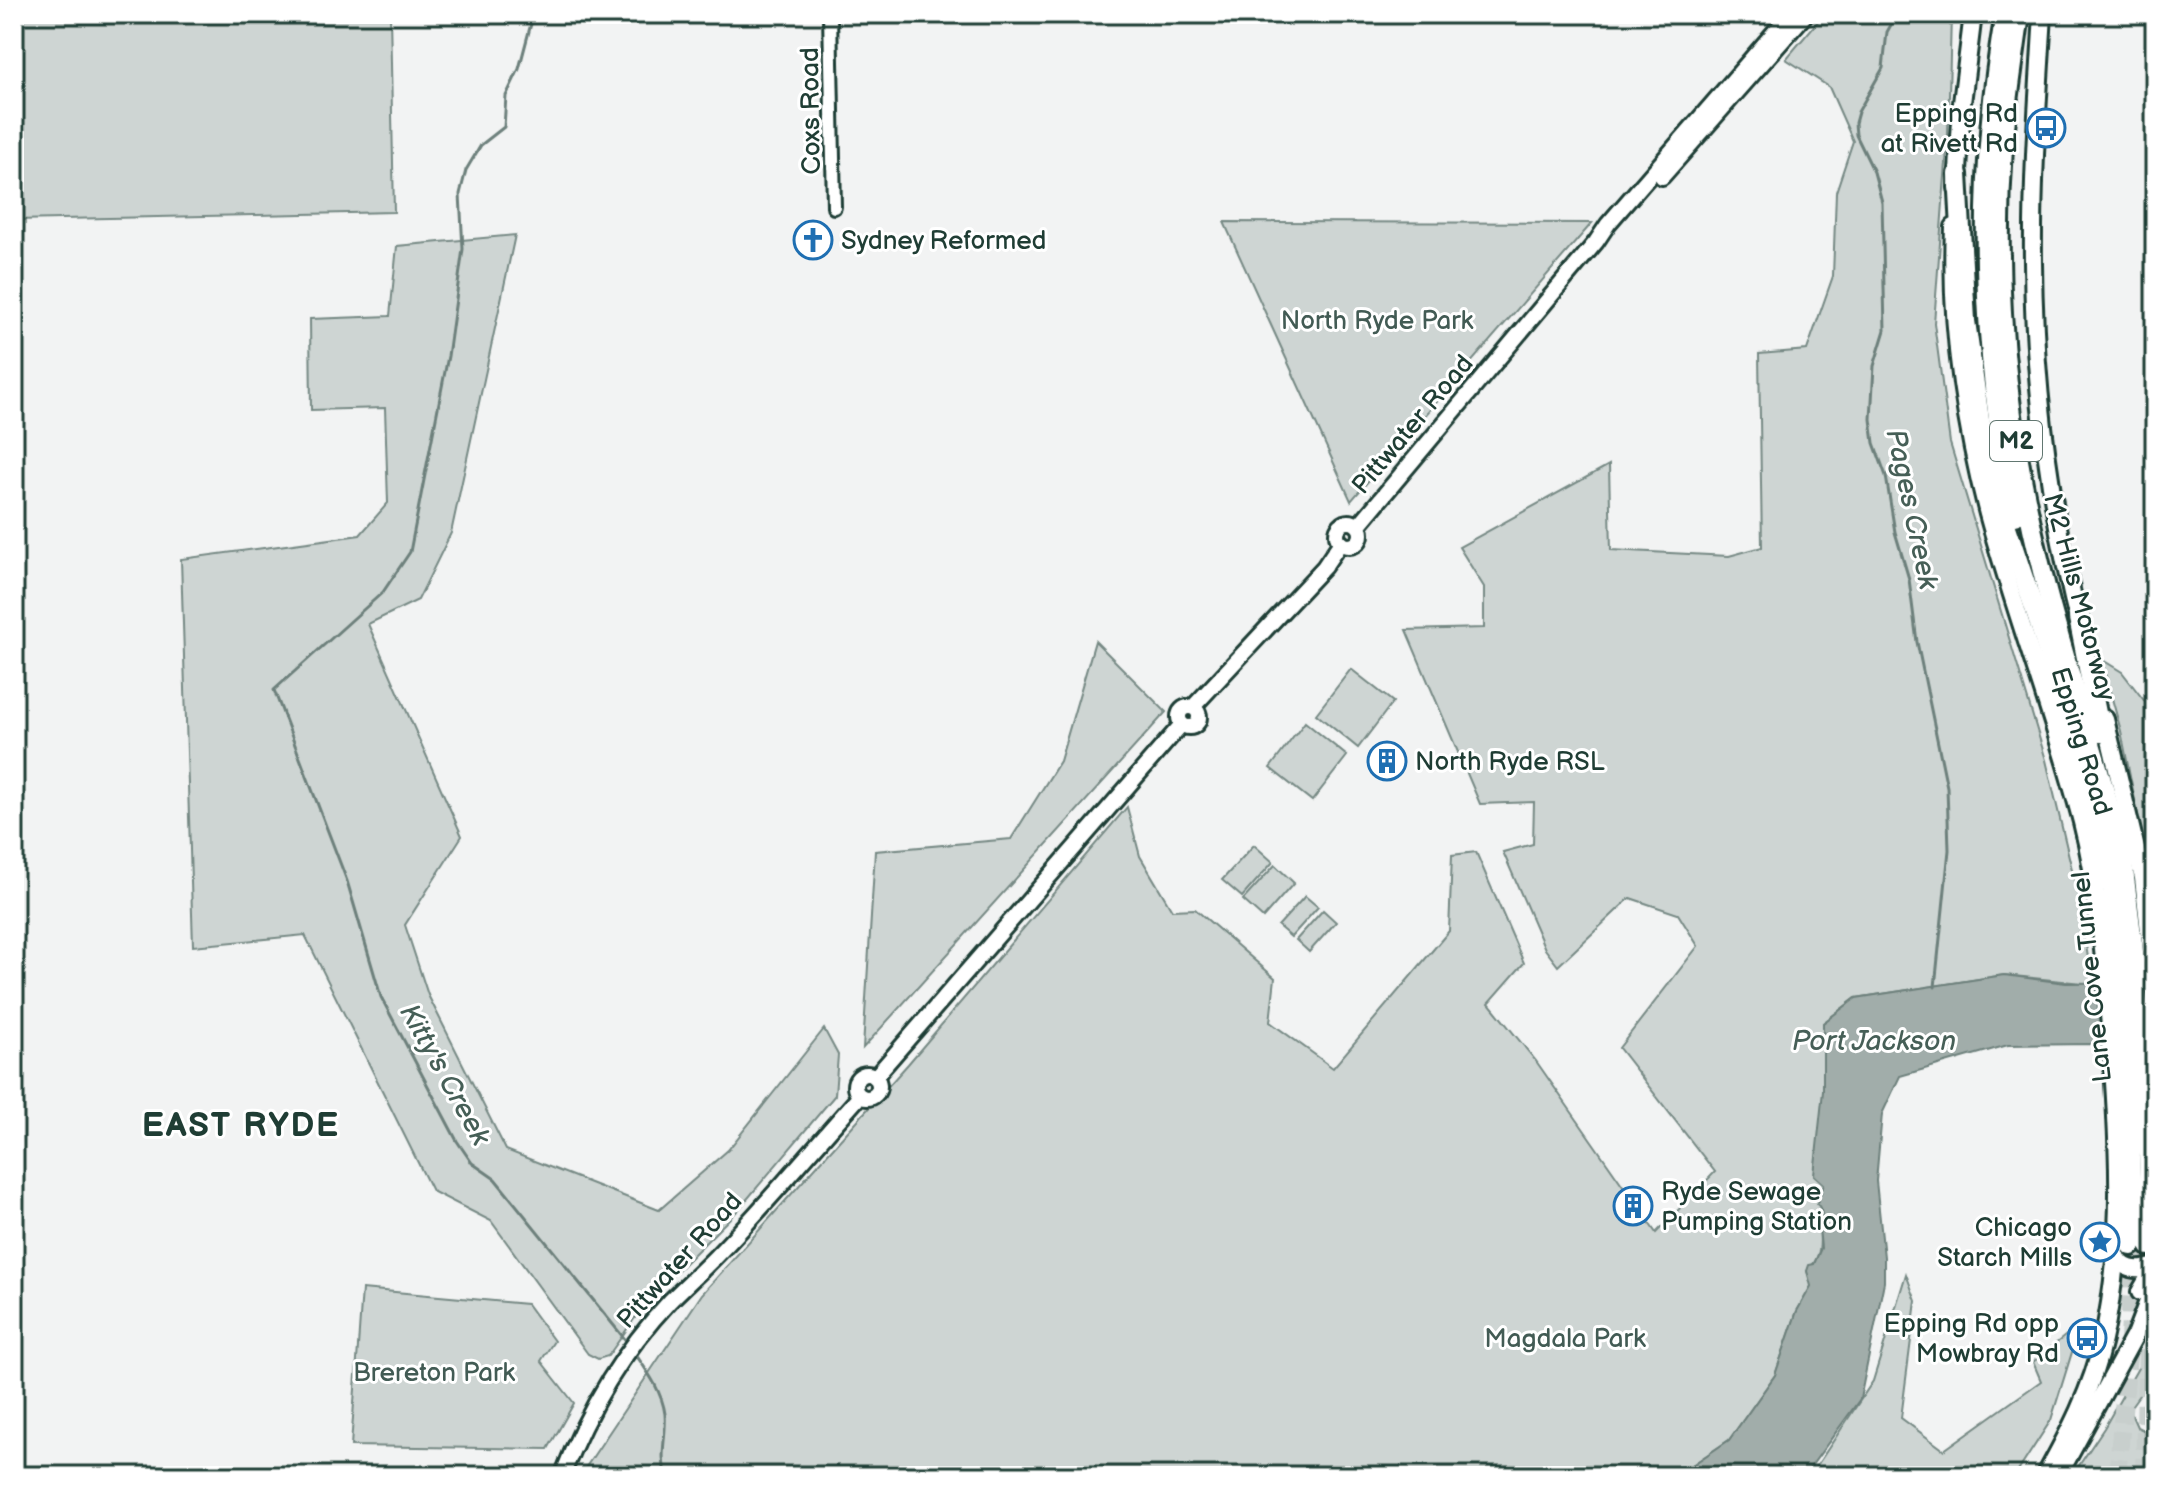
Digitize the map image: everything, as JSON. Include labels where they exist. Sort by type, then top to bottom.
[{"type":"highway","name":"M2 Hills Motorway","points":[[2005,14],[1989,142],[1988,305],[2002,443],[2037,617]]},
{"type":"highway","name":"M2 Hills Motorway","points":[[2020,14],[2003,146],[2001,207],[2002,317],[2012,413],[2040,564],[2101,771],[2122,855]]},
{"type":"highway","name":"M2","points":[[1958,174],[1966,321],[1980,420],[2003,515],[2037,617]]},
{"type":"highway","name":"Lane Cove Tunnel","points":[[2037,617],[2082,767],[2112,889],[2128,1074],[2132,1247]]},
{"type":"highway","name":"M2","points":[[2078,618],[2107,758],[2122,855]]},
{"type":"highway","name":"Lane Cove Tunnel","points":[[2119,960],[2122,855]]},
{"type":"main road","name":"Pittwater Road","points":[[1596,242],[1608,224],[1790,14]]},
{"type":"main road","name":"Pittwater Road","points":[[562,1476],[580,1430],[634,1344],[860,1096],[855,1087],[858,1078],[867,1073],[875,1077],[1182,724],[1180,712],[1185,707],[1193,707],[1324,567],[1341,542],[1347,546],[1357,543],[1361,536],[1358,526],[1596,242],[1688,149],[1806,14]]},
{"type":"main road","name":"Epping Road","points":[[1973,14],[1962,103],[1953,249],[1955,314],[1970,428],[1989,515],[2082,824],[2097,891],[2119,960]]},
{"type":"main road","name":"Epping Road","points":[[2043,14],[2033,191],[2036,352],[2041,411],[2061,542],[2143,878],[2155,984]]},
{"type":"main road","points":[[2132,1247],[2118,1260],[2129,1268],[2142,1270],[2155,1266]]},
{"type":"main road","points":[[2075,1421],[2103,1341],[2112,1287],[2132,1247]]},
{"type":"main road","points":[[2045,1476],[2118,1349],[2144,1282],[2155,1266]]},
{"type":"main road","points":[[2058,1476],[2135,1335],[2155,1283]]},
{"type":"street","name":"Coxs Road","points":[[830,14],[834,207]]},
{"type":"green space","points":[[14,14],[390,14],[394,212],[14,220]]},
{"type":"green space","name":"Magdala Park","points":[[1824,14],[1951,14],[1948,136],[1934,323],[1950,443],[2046,760],[2079,899],[2092,984],[2004,975],[1856,998],[1823,1023],[1824,1184],[1817,1204],[1821,1208],[1822,1227],[1819,1227],[1819,1251],[1807,1271],[1812,1286],[1797,1311],[1775,1375],[1729,1440],[1676,1476],[580,1476],[702,1294],[908,1064],[1127,807],[1140,856],[1172,910],[1195,909],[1275,978],[1270,1022],[1333,1068],[1449,931],[1452,855],[1476,852],[1524,963],[1489,1003],[1536,1061],[1656,1233],[1715,1172],[1619,1048],[1698,946],[1678,914],[1630,898],[1558,966],[1545,949],[1503,852],[1533,844],[1534,802],[1480,804],[1406,630],[1484,628],[1484,587],[1459,547],[1609,465],[1611,550],[1729,556],[1762,547],[1759,354],[1807,350],[1833,276],[1836,192],[1853,141],[1829,87],[1786,59]]},
{"type":"green space","name":"North Ryde Park","points":[[1224,222],[1592,223],[1351,501]]},
{"type":"green space","points":[[515,235],[451,533],[418,600],[368,624],[462,836],[405,925],[428,995],[506,1150],[659,1210],[728,1150],[824,1029],[838,1055],[835,1095],[738,1210],[647,1301],[608,1356],[598,1359],[588,1354],[491,1221],[432,1191],[305,935],[193,946],[181,559],[360,535],[388,503],[385,408],[311,410],[310,319],[390,316],[397,246]]},
{"type":"green space","points":[[1095,641],[1166,712],[863,1048],[875,851],[1011,839],[1060,761]]},
{"type":"green space","points":[[2101,659],[2122,672],[2146,703],[2155,707],[2155,899],[2121,731]]},
{"type":"green space","points":[[1351,669],[1393,702],[1358,748],[1316,714]]},
{"type":"green space","points":[[1305,722],[1347,756],[1312,801],[1270,768]]},
{"type":"green space","points":[[1254,845],[1273,862],[1242,897],[1222,880]]},
{"type":"green space","points":[[1275,865],[1294,883],[1263,918],[1243,900]]},
{"type":"green space","points":[[1305,896],[1318,907],[1291,937],[1278,926]]},
{"type":"green space","points":[[1323,910],[1336,922],[1309,952],[1296,940]]},
{"type":"green space","points":[[1906,1274],[1916,1301],[1901,1418],[1944,1450],[2041,1381],[2033,1362],[2081,1323],[2051,1420],[2015,1476],[1810,1476],[1873,1381]]},
{"type":"green space","name":"Brereton Park","points":[[362,1289],[527,1304],[554,1341],[541,1361],[574,1403],[548,1449],[351,1446]]},
{"type":"green space","points":[[2155,1338],[2155,1373],[2129,1409],[2137,1427],[2155,1436],[2155,1474],[2119,1476],[2107,1465],[2083,1476],[2072,1476],[2104,1428]]},
{"type":"green space","points":[[2155,1390],[2155,1426],[2142,1420],[2138,1411]]},
{"type":"water","name":"Port Jackson","points":[[2004,975],[2066,983],[2155,982],[2155,1047],[2008,1045],[1900,1076],[1882,1114],[1876,1181],[1884,1282],[1860,1399],[1804,1476],[1676,1476],[1729,1440],[1775,1375],[1797,1311],[1811,1286],[1807,1271],[1821,1248],[1819,1227],[1822,1227],[1822,1214],[1817,1204],[1824,1184],[1814,1175],[1823,1091],[1823,1023],[1856,998]]},
{"type":"waterway","name":"Pages Creek","points":[[1897,14],[1887,32],[1883,68],[1855,123],[1856,135],[1874,172],[1882,202],[1885,330],[1874,366],[1871,419],[1874,443],[1886,476],[1895,532],[1909,579],[1917,642],[1947,787],[1949,850],[1935,987]]},
{"type":"waterway","name":"Kitty's Creek","points":[[533,16],[519,69],[506,96],[504,127],[481,145],[466,170],[460,194],[463,249],[448,356],[410,552],[383,592],[274,690],[347,881],[381,997],[457,1141],[472,1163],[495,1179],[628,1343]]},
{"type":"waterway","name":"Kitty's Creek","points":[[634,1352],[661,1397],[665,1414],[663,1460],[666,1476]]},
{"type":"tunnel","points":[[2117,1476],[2129,1346],[2132,1246]]},
{"type":"tunnel","points":[[2144,1476],[2149,1246]]},
{"type":"place","name":"Epping Rd at Rivett Rd","points":[[2046,128]]},
{"type":"place","name":"Sydney Reformed","points":[[813,240]]},
{"type":"place","name":"North Ryde RSL","points":[[1387,761]]},
{"type":"place","name":"Ryde Sewage Pumping Station","points":[[1633,1206]]},
{"type":"place","name":"Chicago Starch Mills","points":[[2100,1242]]},
{"type":"place","name":"Epping Rd opp Mowbray Rd","points":[[2087,1338]]},
{"type":"district","name":"EAST RYDE","points":[[241,1124]]}]
